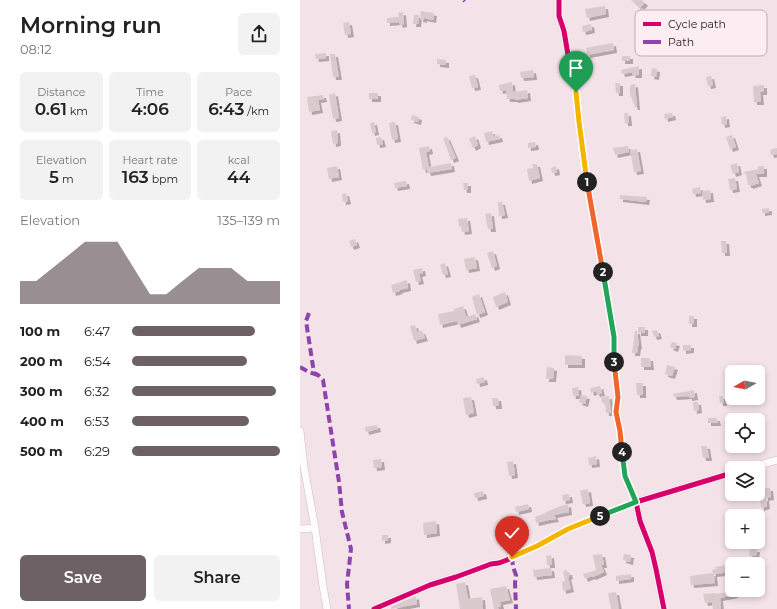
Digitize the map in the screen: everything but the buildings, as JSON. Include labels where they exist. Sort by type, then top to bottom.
[{"type":"street","points":[[559,0],[559,16],[564,31],[576,92],[583,156],[614,337],[618,397],[616,412],[620,431],[625,476],[636,502],[640,521],[653,558],[664,609]]},
{"type":"street","points":[[300,430],[304,467],[327,609]]},
{"type":"street","points":[[765,463],[777,460]]},
{"type":"street","points":[[374,609],[430,585],[507,560],[568,529],[636,502],[725,475]]},
{"type":"street","points":[[300,529],[315,528]]},
{"type":"marked path","points":[[309,313],[306,321],[314,373],[323,380],[339,482],[342,512],[351,549],[347,584],[349,609]]},
{"type":"marked path","points":[[300,367],[318,375]]},
{"type":"marked path","points":[[512,557],[516,575],[516,609]]},
{"type":"cycle path","points":[[559,0],[559,16],[564,31],[576,92],[583,156],[614,337],[614,359],[618,397],[616,412],[620,431],[625,476],[636,502],[640,521],[652,552],[664,609]]},
{"type":"cycle path","points":[[374,609],[430,585],[507,560],[568,529],[636,502],[725,475]]},
{"type":"route","points":[[512,557],[537,546],[568,529],[636,502],[625,476],[620,431],[616,412],[618,397],[614,359],[614,337],[583,156],[576,92]]}]
